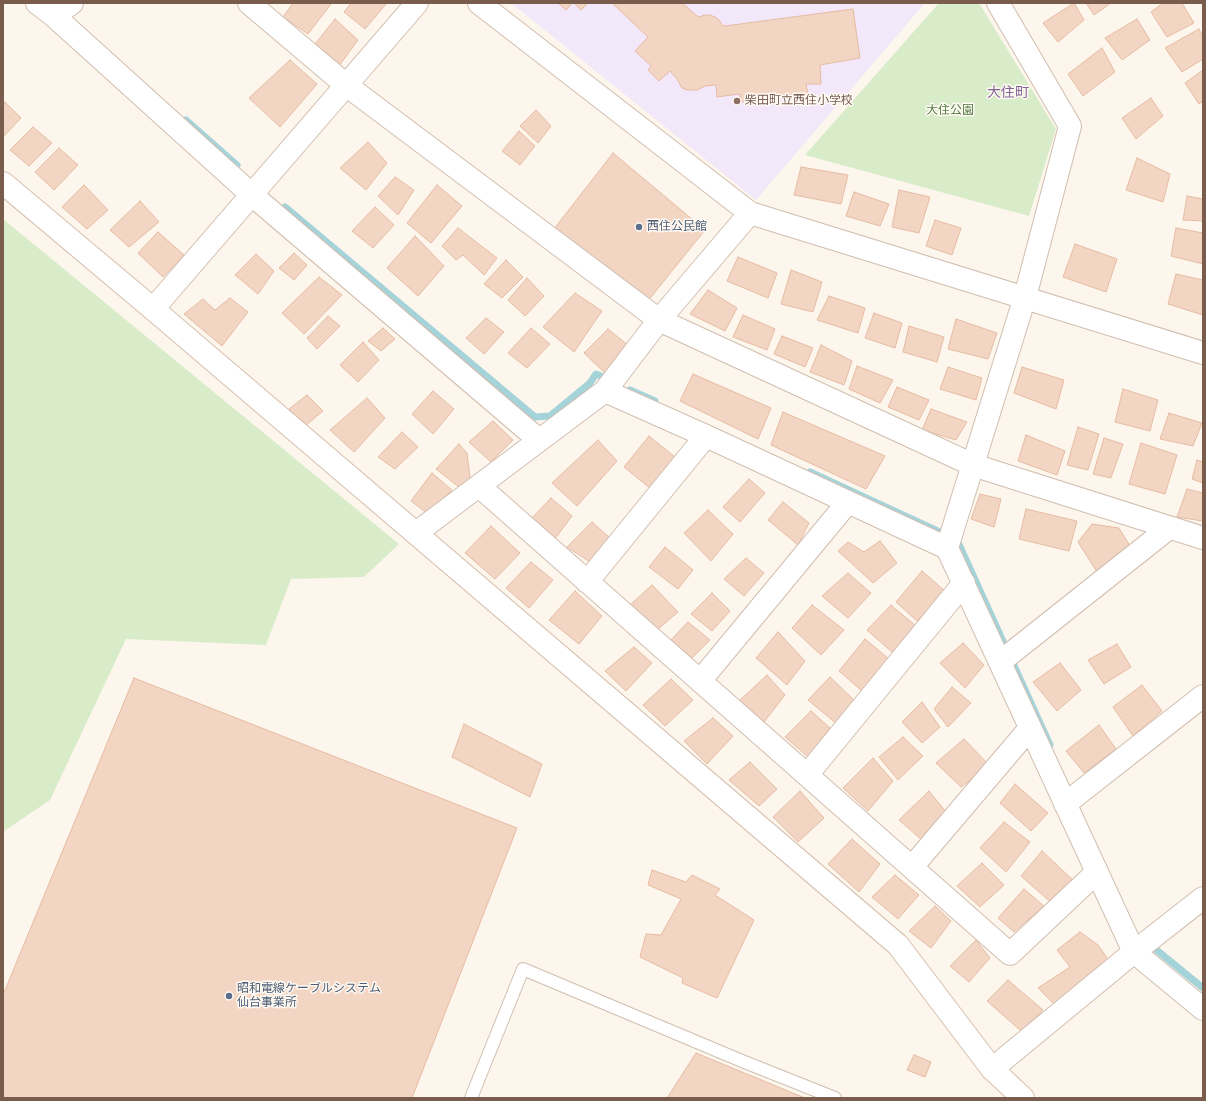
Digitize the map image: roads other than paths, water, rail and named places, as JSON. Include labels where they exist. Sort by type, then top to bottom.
[{"type":"street","points":[[45,9],[72,3]]},
{"type":"street","points":[[249,3],[346,85],[658,320],[973,465],[1203,538]]},
{"type":"street","points":[[153,309],[417,3]]},
{"type":"street","points":[[479,3],[750,213],[1203,353]]},
{"type":"street","points":[[998,3],[1070,126],[1025,297],[949,541],[964,583],[1006,657],[1030,728],[1071,799],[1097,872],[1144,944],[1203,1009]]},
{"type":"street","points":[[45,9],[252,195],[539,440]]},
{"type":"street","points":[[3,183],[153,309],[898,945],[992,1069],[1023,1098]]},
{"type":"street","points":[[416,533],[604,390],[658,320],[750,213]]},
{"type":"street","points":[[604,390],[848,502],[949,541]]},
{"type":"street","points":[[587,582],[706,436]]},
{"type":"street","points":[[478,486],[1010,954],[1097,872]]},
{"type":"street","points":[[700,681],[848,502]]},
{"type":"street","points":[[1006,657],[1169,528]]},
{"type":"street","points":[[807,775],[964,583]]},
{"type":"street","points":[[1071,799],[1203,696]]},
{"type":"street","points":[[912,867],[1030,728]]},
{"type":"street","points":[[992,1069],[1144,944],[1203,898]]},
{"type":"lane","points":[[471,1098],[523,969],[735,1058],[835,1098]]},
{"type":"waterway","points":[[186,120],[237,165]]},
{"type":"waterway","points":[[285,207],[535,417],[550,416],[590,383],[596,374],[601,376]]},
{"type":"waterway","points":[[630,390],[655,401]]},
{"type":"waterway","points":[[810,472],[957,540],[1050,745]]},
{"type":"waterway","points":[[1148,943],[1203,988]]},
{"type":"place","name":"柴田町立西住小学校","points":[[737,101]]},
{"type":"place","name":"西住公民館","points":[[639,227]]},
{"type":"place","name":"昭和電線ケーブルシステム 仙台事業所","points":[[229,996]]},
{"type":"district","name":"大住町","points":[[1008,93]]},
{"type":"park label","name":"大住公園","points":[[950,111]]}]
